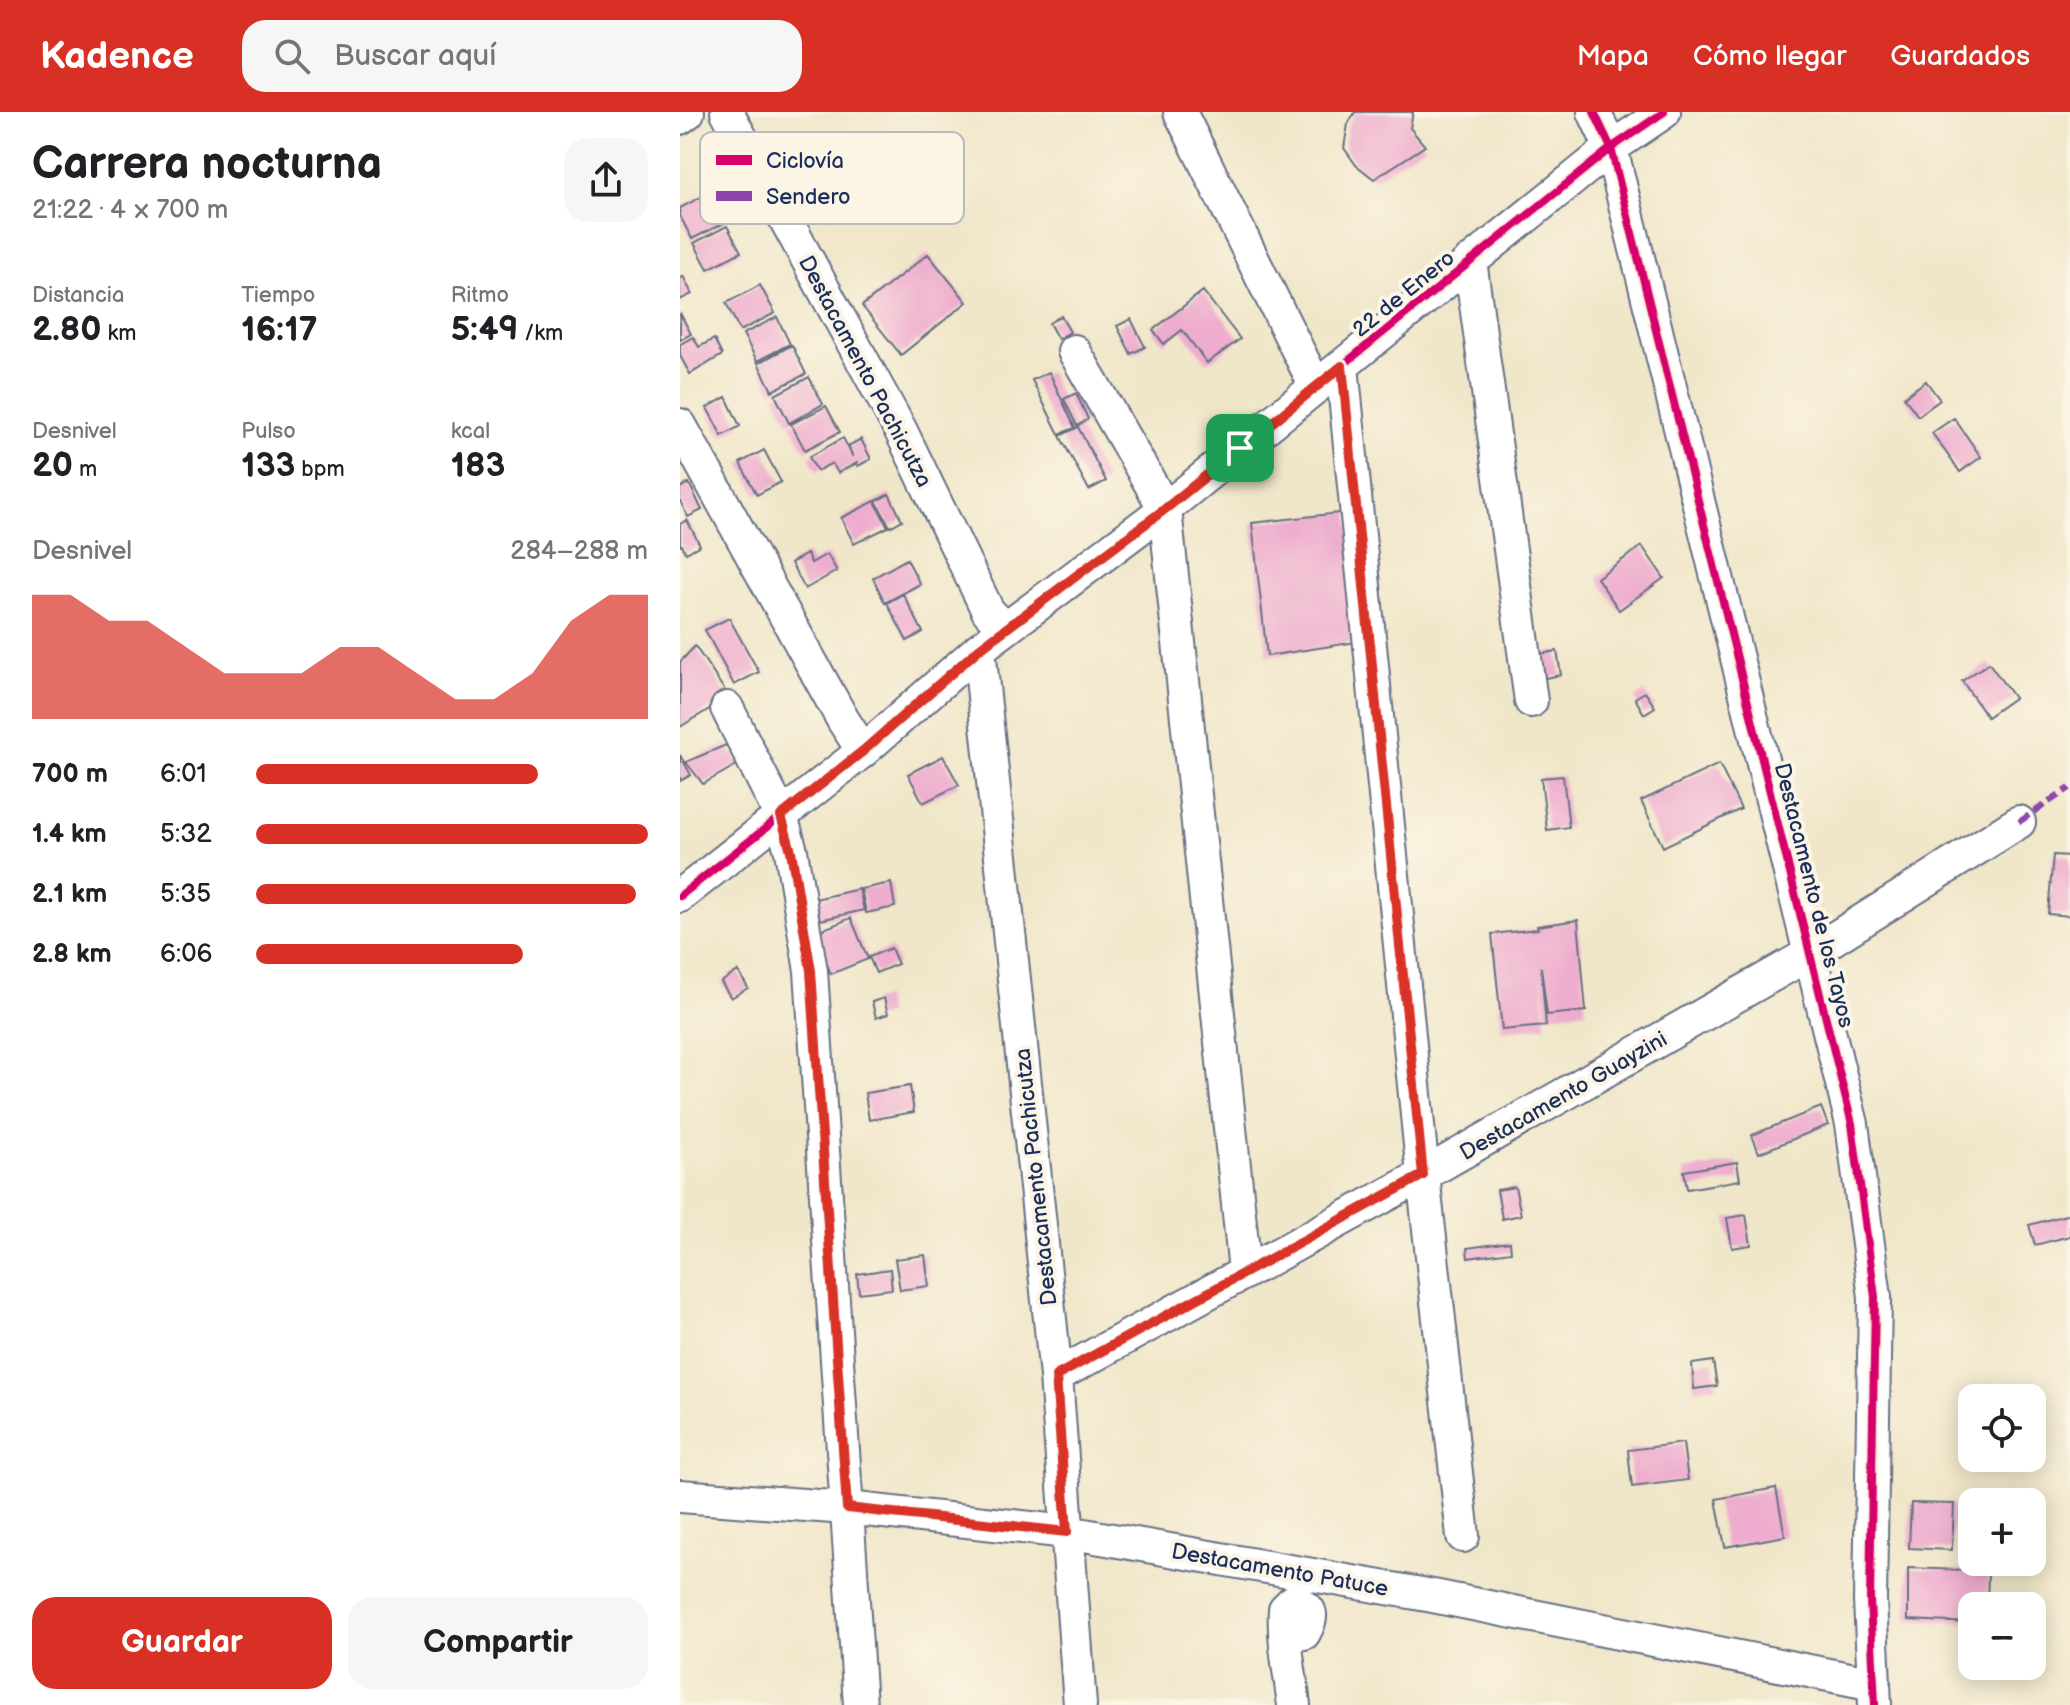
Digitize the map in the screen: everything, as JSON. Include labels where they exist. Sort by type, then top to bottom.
[{"type":"street","points":[[680,118],[688,112]]},
{"type":"street","name":"Destacamento Pachicutza","points":[[727,112],[738,132]]},
{"type":"street","points":[[1180,112],[1316,387]]},
{"type":"street","name":"Destacamento de los Tayos","points":[[1594,112],[1611,148],[1852,1124],[1875,1297],[1870,1600],[1875,1695]]},
{"type":"street","name":"22 de Enero","points":[[681,892],[863,751],[979,649],[1165,509],[1611,148],[1664,112]]},
{"type":"street","name":"Destacamento Pachicutza","points":[[788,224],[901,431],[988,611],[1005,629]]},
{"type":"street","points":[[1470,261],[1531,701]]},
{"type":"street","points":[[1074,351],[1165,509],[1245,1271]]},
{"type":"street","points":[[1342,366],[1423,1175],[1463,1536]]},
{"type":"street","points":[[680,425],[863,751]]},
{"type":"street","name":"Destacamento Pachicutza","points":[[979,649],[1056,1376],[1080,1705]]},
{"type":"street","points":[[727,708],[781,816],[791,851],[811,971],[860,1705]]},
{"type":"street","name":"Destacamento Guayzini","points":[[1056,1376],[1423,1175],[1811,953],[2019,822]]},
{"type":"street","name":"Destacamento Patuce","points":[[680,1496],[847,1508],[1067,1532],[1433,1596],[1875,1695]]},
{"type":"street","points":[[1286,1636],[1294,1705]]},
{"type":"building","points":[[1355,112],[1413,112],[1410,128],[1425,146],[1374,179],[1356,165],[1344,148],[1348,124]]},
{"type":"building","points":[[700,197],[700,224],[722,224],[692,239],[680,216],[680,208]]},
{"type":"building","points":[[727,226],[741,252],[708,269],[694,243]]},
{"type":"building","points":[[928,254],[967,302],[901,355],[862,306]]},
{"type":"building","points":[[683,276],[692,294],[680,300],[680,278]]},
{"type":"building","points":[[760,285],[775,313],[740,331],[726,303]]},
{"type":"building","points":[[1203,291],[1240,339],[1207,363],[1182,330],[1164,344],[1153,330]]},
{"type":"building","points":[[680,313],[691,334],[680,340]]},
{"type":"building","points":[[1061,316],[1070,332],[1058,339],[1049,323]]},
{"type":"building","points":[[777,317],[790,344],[757,361],[743,334]]},
{"type":"building","points":[[1131,319],[1145,347],[1131,354],[1117,326]]},
{"type":"building","points":[[693,337],[699,347],[714,339],[722,355],[690,374],[680,356],[680,344]]},
{"type":"building","points":[[792,345],[806,374],[772,391],[758,363]]},
{"type":"building","points":[[1049,372],[1075,428],[1059,434],[1032,380]]},
{"type":"building","points":[[809,377],[823,404],[789,423],[775,395]]},
{"type":"building","points":[[1926,381],[1940,400],[1918,416],[1904,397]]},
{"type":"building","points":[[1076,393],[1088,419],[1077,426],[1064,399]]},
{"type":"building","points":[[726,397],[740,426],[722,436],[707,408]]},
{"type":"building","points":[[826,406],[840,432],[805,450],[791,424]]},
{"type":"building","points":[[1954,418],[1981,457],[1960,472],[1932,433]]},
{"type":"building","points":[[1078,427],[1106,481],[1089,490],[1060,436]]},
{"type":"building","points":[[843,438],[853,457],[848,446],[861,439],[871,459],[838,473],[832,463],[817,471],[809,457]]},
{"type":"building","points":[[764,450],[781,482],[757,495],[740,463]]},
{"type":"building","points":[[689,483],[702,510],[688,517],[680,501],[680,488]]},
{"type":"building","points":[[889,494],[902,520],[890,527],[876,501]]},
{"type":"building","points":[[875,501],[888,527],[854,544],[841,518]]},
{"type":"building","points":[[1348,512],[1363,641],[1267,656],[1252,523]]},
{"type":"building","points":[[687,520],[700,545],[686,553],[680,546],[680,524]]},
{"type":"building","points":[[1642,546],[1664,578],[1619,610],[1597,578]]},
{"type":"building","points":[[807,554],[811,563],[827,554],[837,571],[805,589],[791,563]]},
{"type":"building","points":[[907,559],[920,584],[885,603],[873,578]]},
{"type":"building","points":[[903,594],[923,632],[907,641],[887,603]]},
{"type":"building","points":[[729,618],[759,672],[734,685],[705,630]]},
{"type":"building","points":[[695,646],[729,697],[680,727],[680,662]]},
{"type":"building","points":[[1557,651],[1561,675],[1545,678],[1540,654]]},
{"type":"building","points":[[1989,663],[2014,698],[1987,717],[1962,681]]},
{"type":"building","points":[[1645,692],[1655,707],[1644,714],[1635,698]]},
{"type":"building","points":[[726,745],[740,763],[703,784],[686,762]]},
{"type":"building","points":[[680,755],[691,775],[680,781]]},
{"type":"building","points":[[943,756],[959,785],[923,803],[908,774]]},
{"type":"building","points":[[1719,764],[1741,809],[1663,847],[1641,801]]},
{"type":"building","points":[[1563,776],[1569,827],[1547,830],[1541,778]]},
{"type":"building","points":[[2053,855],[2070,856],[2070,916],[2048,914]]},
{"type":"building","points":[[891,883],[895,907],[866,913],[861,889]]},
{"type":"building","points":[[859,889],[864,910],[820,920],[815,899]]},
{"type":"building","points":[[851,918],[868,959],[831,974],[814,933]]},
{"type":"building","points":[[1578,920],[1586,1011],[1547,1015],[1541,967],[1546,1026],[1502,1030],[1492,934],[1538,929],[1537,926]]},
{"type":"building","points":[[891,948],[898,964],[876,973],[869,957]]},
{"type":"building","points":[[738,971],[748,988],[731,998],[721,982]]},
{"type":"building","points":[[884,998],[888,1014],[876,1018],[872,1002]]},
{"type":"building","points":[[910,1086],[914,1112],[869,1120],[865,1093]]},
{"type":"building","points":[[1821,1107],[1828,1125],[1759,1153],[1752,1135]]},
{"type":"building","points":[[1737,1162],[1740,1180],[1687,1189],[1684,1171]]},
{"type":"building","points":[[1515,1187],[1521,1215],[1502,1219],[1497,1190]]},
{"type":"building","points":[[2070,1214],[2070,1236],[2035,1245],[2029,1225]]},
{"type":"building","points":[[1746,1215],[1751,1245],[1732,1248],[1727,1218]]},
{"type":"building","points":[[1510,1242],[1511,1252],[1468,1258],[1467,1248]]},
{"type":"building","points":[[925,1255],[929,1286],[900,1290],[895,1259]]},
{"type":"building","points":[[890,1269],[892,1289],[859,1293],[857,1274]]},
{"type":"building","points":[[1713,1361],[1717,1386],[1694,1389],[1692,1364]]},
{"type":"building","points":[[1683,1443],[1688,1480],[1632,1487],[1628,1450]]},
{"type":"building","points":[[1776,1488],[1785,1536],[1725,1547],[1716,1499]]},
{"type":"building","points":[[1911,1503],[1954,1504],[1952,1550],[1909,1548]]},
{"type":"building","points":[[1908,1568],[1958,1570],[1958,1576],[1988,1576],[1987,1592],[1958,1592],[1958,1622],[1908,1620]]},
{"type":"marked path","points":[[2019,822],[2070,788]]},
{"type":"cycle path","points":[[1594,112],[1611,148],[1852,1124],[1875,1297],[1870,1600],[1875,1705]]},
{"type":"cycle path","points":[[680,896],[863,751],[979,649],[1165,509],[1611,148],[1664,112]]},
{"type":"route","points":[[1342,366],[1423,1175],[1056,1376],[1067,1532],[847,1508],[811,971],[791,851],[781,816],[863,751],[979,649],[1165,509],[1240,448],[1342,366]]}]
